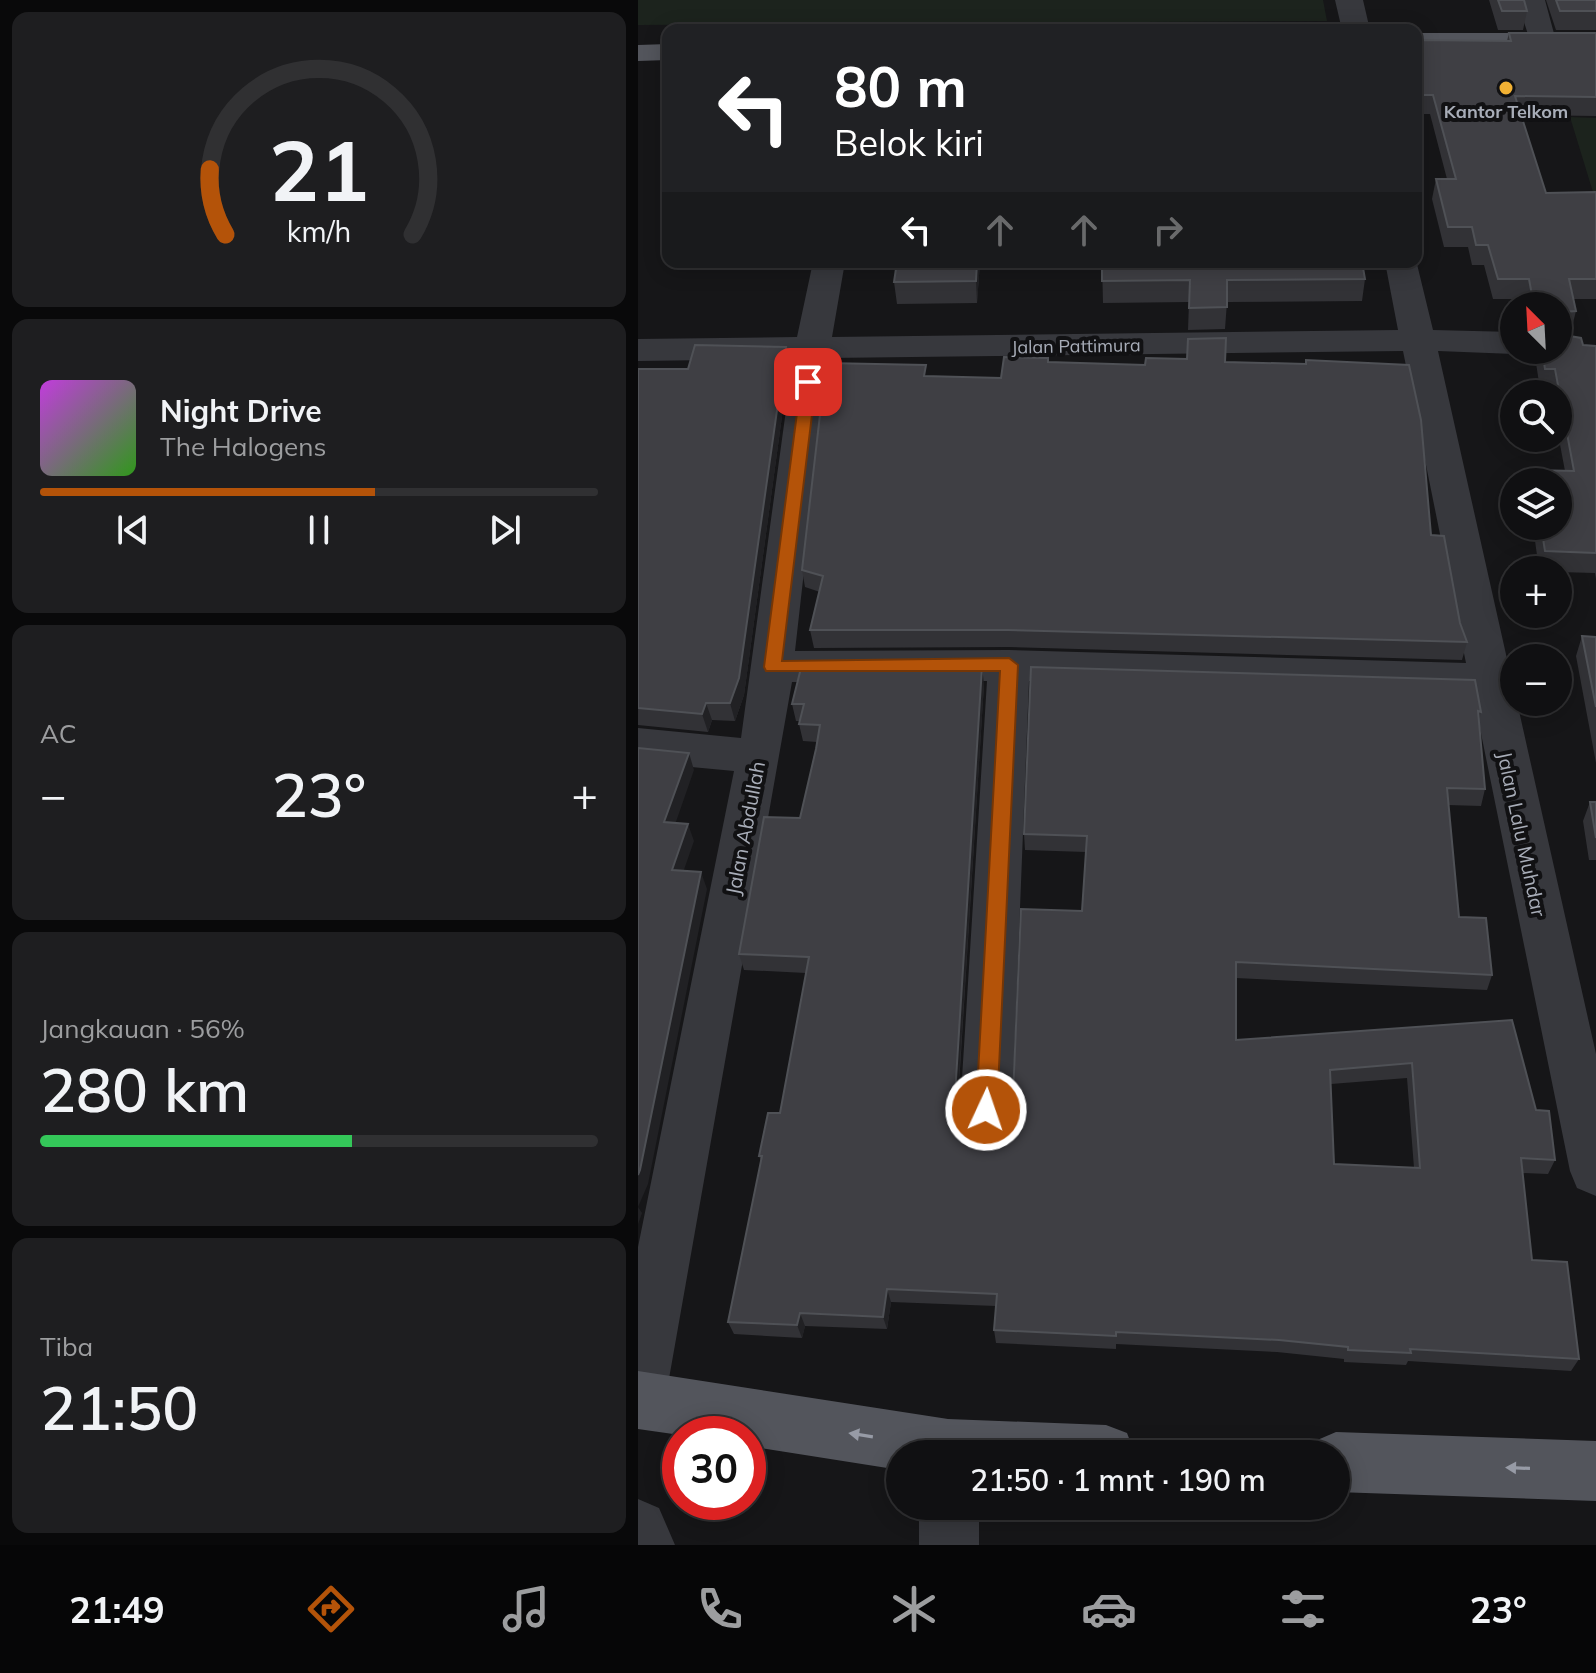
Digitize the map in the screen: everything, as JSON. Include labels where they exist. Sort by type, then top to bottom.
[{"type":"main road","points":[[1422,41],[1596,41]]},
{"type":"main road","points":[[638,53],[662,52]]},
{"type":"main road","points":[[638,1400],[886,1441]]},
{"type":"main road","points":[[1350,1462],[1596,1471]]},
{"type":"street","points":[[1349,0],[1355,24]]},
{"type":"street","points":[[1531,0],[1542,41]]},
{"type":"street","name":"Jalan Abdullah","points":[[638,1390],[759,757],[812,350],[828,268]]},
{"type":"street","name":"Jalan Lalu Muhdar","points":[[1402,268],[1488,679],[1578,1017],[1596,1171]]},
{"type":"street","name":"Jalan Pattimura","points":[[638,350],[1417,340],[1500,343]]},
{"type":"street","points":[[772,667],[1009,665],[1488,679]]},
{"type":"street","points":[[986,1110],[1009,665]]},
{"type":"street","points":[[638,745],[759,757]]},
{"type":"street","points":[[949,1520],[949,1545]]},
{"type":"street","points":[[638,1529],[645,1545]]},
{"type":"shaded area","points":[[638,0],[1323,0],[1327,21],[662,24],[638,25]]},
{"type":"shaded area","points":[[1570,117],[1596,118],[1596,202]]},
{"type":"building","points":[[1498,0],[1524,0],[1527,11],[1502,11]]},
{"type":"building","points":[[1556,0],[1596,0],[1596,11],[1560,11]]},
{"type":"building","points":[[1509,33],[1596,33],[1596,97],[1515,96],[1546,193],[1596,192],[1596,279],[1569,279],[1572,292],[1531,292],[1529,279],[1498,279],[1488,245],[1476,245],[1472,227],[1448,227],[1436,179],[1456,179],[1433,95],[1422,95],[1422,40],[1511,41]]},
{"type":"building","points":[[896,268],[977,268],[976,281],[894,282]]},
{"type":"building","points":[[1102,268],[1363,268],[1365,279],[1227,280],[1227,307],[1189,308],[1190,280],[1102,281]]},
{"type":"building","points":[[1572,336],[1581,338],[1583,345],[1596,346],[1596,553],[1545,551],[1543,540],[1572,540],[1574,471],[1570,452],[1572,380],[1557,380],[1555,369],[1545,369],[1544,364],[1572,364]]},
{"type":"building","points":[[1226,338],[1225,362],[1306,364],[1306,360],[1409,365],[1421,420],[1431,535],[1444,536],[1460,623],[1467,642],[1008,630],[810,630],[823,576],[802,570],[826,363],[926,365],[924,376],[1001,378],[1004,357],[1048,358],[1048,362],[1145,365],[1146,358],[1187,359],[1188,339]]},
{"type":"building","points":[[695,345],[786,347],[739,678],[730,703],[706,703],[702,714],[638,708],[638,369],[688,369]]},
{"type":"building","points":[[1582,636],[1596,637],[1596,707]]},
{"type":"building","points":[[982,667],[955,1095],[963,1113],[983,1121],[1003,1114],[1013,1096],[1021,909],[1082,911],[1087,836],[1024,834],[1031,667],[1475,680],[1481,712],[1478,711],[1485,789],[1447,788],[1459,917],[1486,918],[1492,975],[1236,962],[1236,1040],[1512,1020],[1536,1110],[1549,1111],[1555,1160],[1521,1158],[1532,1260],[1567,1262],[1579,1359],[1410,1349],[1411,1353],[1348,1350],[1348,1347],[1279,1340],[994,1330],[997,1294],[887,1289],[883,1317],[800,1313],[797,1325],[728,1322],[768,1113],[780,1113],[809,957],[739,954],[764,817],[800,818],[816,749],[820,725],[799,724],[804,704],[792,704],[801,668]],"holes":[[[1412,1063],[1420,1168],[1334,1164],[1330,1070]]]},
{"type":"building","points":[[638,748],[689,753],[664,822],[688,824],[672,870],[701,872],[638,1175]]},
{"type":"building","points":[[1590,802],[1596,802],[1596,838]]},
{"type":"place","name":"Kantor Telkom","points":[[1506,88]]},
{"type":"route","points":[[808,382],[772,667],[1009,665],[986,1110]]}]
